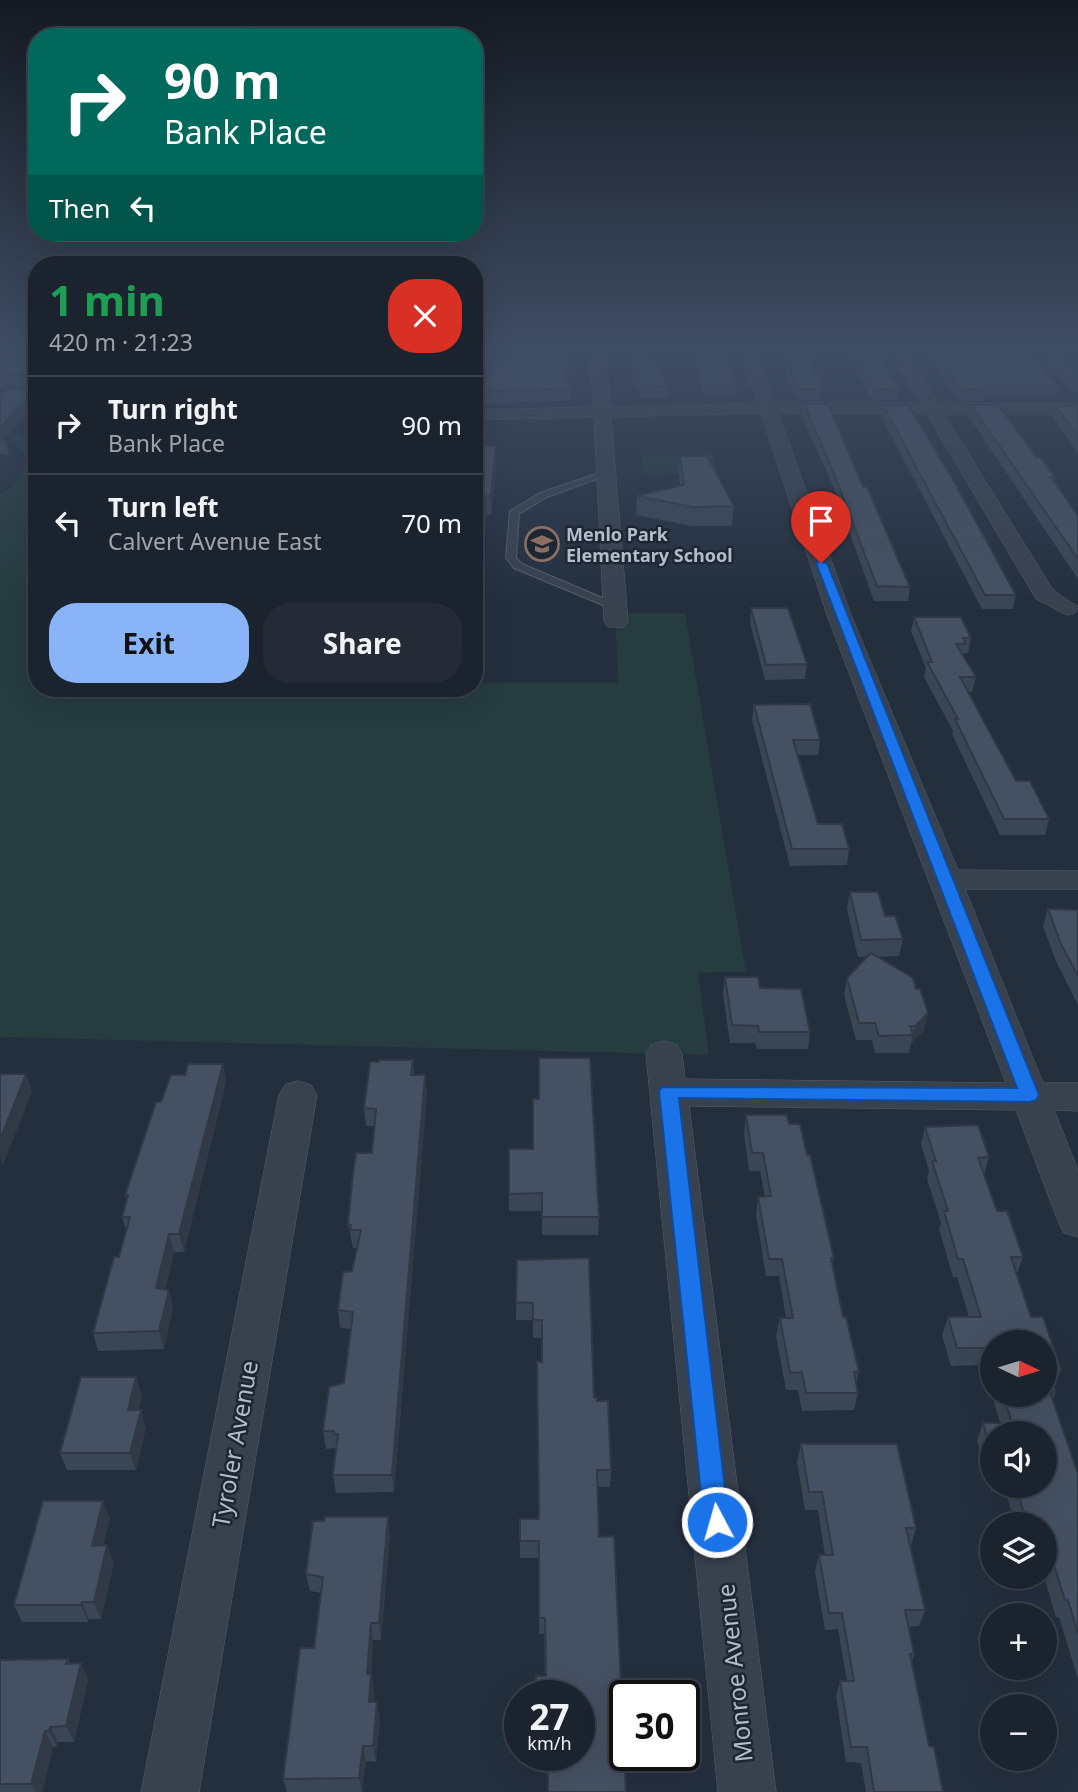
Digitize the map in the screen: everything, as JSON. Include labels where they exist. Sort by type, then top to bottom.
[{"type":"street","points":[[603,435],[615,615]]},
{"type":"street","points":[[776,435],[839,615],[946,879],[1078,1221]]},
{"type":"street","points":[[949,435],[1044,594],[1067,608]]},
{"type":"street","points":[[946,879],[1078,880]]},
{"type":"street","name":"Monroe Avenue","points":[[747,1792],[666,1073],[1030,1095]]},
{"type":"street","name":"Tyroler Avenue","points":[[170,1792],[298,1095]]},
{"type":"street","points":[[1030,1095],[1078,1097]]},
{"type":"lane","points":[[605,474],[518,508],[514,513],[511,558],[518,566],[615,615]]},
{"type":"green space","points":[[8,435],[28,435],[28,460]]},
{"type":"green space","points":[[712,454],[717,473],[644,474],[641,455]]},
{"type":"green space","points":[[28,460],[28,697],[483,697],[483,683],[618,683],[615,613],[685,613],[746,972],[698,973],[709,1055],[0,1037],[0,494],[12,487]]},
{"type":"building","points":[[817,435],[841,435],[863,487],[867,487],[910,587],[877,586]]},
{"type":"building","points":[[899,435],[926,435],[1016,595],[985,595]]},
{"type":"building","points":[[992,435],[1020,435],[1055,477],[1051,477],[1078,516],[1078,559]]},
{"type":"building","points":[[483,446],[496,446],[491,496],[486,496],[485,503]]},
{"type":"building","points":[[680,456],[707,456],[734,506],[693,507],[637,496],[684,485]]},
{"type":"building","points":[[751,608],[788,608],[807,664],[766,665]]},
{"type":"building","points":[[914,617],[961,617],[971,638],[963,638],[966,644],[956,644],[976,677],[960,677],[1016,781],[1030,781],[1049,819],[1004,819],[955,719],[958,719],[927,662],[932,662]]},
{"type":"building","points":[[810,704],[820,740],[793,740],[818,824],[842,824],[849,849],[792,849],[754,705]]},
{"type":"building","points":[[850,892],[878,892],[885,916],[895,916],[903,939],[861,940]]},
{"type":"building","points":[[1048,909],[1078,910],[1078,976],[1061,944]]},
{"type":"building","points":[[871,953],[913,978],[916,989],[920,989],[928,1013],[915,1026],[910,1026],[913,1035],[879,1036],[875,1023],[859,1023],[847,978]]},
{"type":"building","points":[[725,977],[758,977],[760,988],[801,989],[810,1032],[759,1032],[758,1026],[732,1025]]},
{"type":"building","points":[[539,1058],[590,1058],[599,1217],[542,1217],[542,1193],[509,1194],[509,1149],[533,1149],[533,1099],[539,1099]]},
{"type":"building","points":[[413,1060],[411,1075],[425,1075],[392,1475],[333,1475],[338,1434],[334,1434],[334,1431],[323,1431],[329,1387],[344,1383],[353,1312],[338,1310],[343,1272],[352,1271],[361,1230],[350,1230],[351,1225],[348,1224],[352,1182],[356,1153],[372,1153],[376,1109],[364,1108],[370,1062]]},
{"type":"building","points":[[188,1064],[223,1064],[179,1234],[169,1234],[156,1288],[169,1290],[159,1331],[93,1333],[114,1257],[119,1257],[130,1217],[122,1217],[128,1195],[125,1195],[156,1102],[161,1102],[171,1075],[185,1075]]},
{"type":"building","points":[[0,1074],[26,1074],[0,1140]]},
{"type":"building","points":[[746,1115],[787,1115],[789,1124],[800,1124],[834,1258],[831,1258],[843,1317],[846,1317],[859,1372],[854,1372],[858,1393],[806,1393],[802,1372],[790,1373],[780,1318],[793,1318],[782,1259],[769,1259],[758,1197],[771,1196],[763,1153],[752,1153]]},
{"type":"building","points":[[978,1125],[989,1157],[978,1158],[997,1211],[1007,1211],[1023,1257],[1011,1257],[1031,1317],[1043,1317],[1047,1330],[980,1330],[980,1348],[957,1348],[948,1317],[981,1317],[963,1259],[958,1259],[944,1211],[948,1211],[932,1161],[936,1161],[925,1127]]},
{"type":"building","points":[[589,1258],[594,1398],[597,1398],[597,1401],[608,1401],[611,1470],[597,1470],[599,1537],[614,1536],[621,1680],[609,1680],[609,1771],[625,1771],[626,1792],[548,1792],[548,1771],[595,1771],[595,1680],[536,1680],[536,1676],[546,1676],[545,1618],[539,1618],[539,1541],[520,1541],[520,1519],[539,1519],[537,1362],[542,1362],[542,1320],[533,1320],[533,1303],[516,1302],[517,1260]]},
{"type":"building","points":[[81,1377],[136,1377],[128,1410],[141,1410],[130,1453],[60,1453]]},
{"type":"building","points":[[1007,1407],[1055,1407],[1078,1474],[1078,1634],[1057,1575],[1057,1512],[1024,1512],[1019,1498],[1057,1498],[1057,1421],[1011,1421]]},
{"type":"building","points":[[801,1444],[897,1444],[916,1528],[906,1528],[925,1610],[905,1610],[914,1654],[910,1654],[929,1746],[934,1747],[943,1792],[874,1792],[867,1747],[851,1747],[840,1681],[854,1681],[842,1613],[829,1613],[819,1555],[833,1555],[822,1492],[809,1492]]},
{"type":"building","points":[[43,1501],[103,1501],[92,1546],[107,1545],[94,1602],[82,1602],[81,1605],[14,1605]]},
{"type":"building","points":[[325,1517],[388,1517],[379,1623],[371,1623],[367,1674],[371,1674],[369,1702],[377,1702],[373,1746],[363,1746],[359,1778],[283,1779],[300,1648],[314,1648],[323,1577],[306,1574],[313,1521],[324,1521]]},
{"type":"building","points":[[68,1659],[66,1664],[81,1663],[66,1726],[50,1727],[49,1731],[45,1731],[31,1784],[0,1784],[0,1660]]},
{"type":"place","name":"Menlo Park Elementary School","points":[[542,544]]},
{"type":"route","points":[[717,1522],[668,1091],[1030,1095],[839,615],[821,563]]}]
